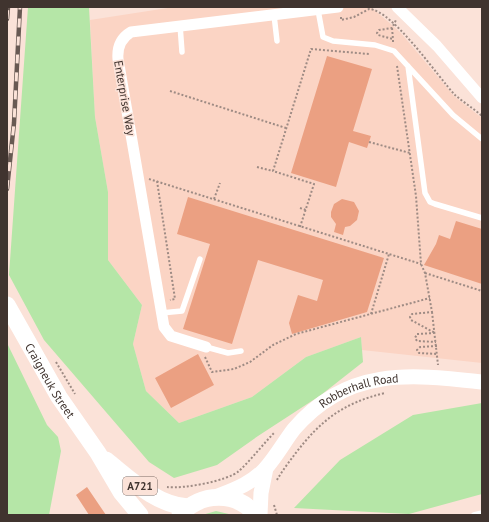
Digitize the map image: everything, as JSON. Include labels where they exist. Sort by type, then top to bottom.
[{"type":"main road","name":"Craigneuk Street","points":[[7,305],[59,397],[98,453],[121,492],[140,515]]},
{"type":"main road","name":"Craigneuk Street","points":[[98,453],[145,490],[184,511],[202,499],[218,496],[235,499],[249,506],[256,515]]},
{"type":"street","points":[[400,9],[437,46],[482,98]]},
{"type":"street","name":"Enterprise Way","points":[[206,347],[168,334],[164,327],[118,58],[119,47],[126,35],[131,32],[318,10],[339,10]]},
{"type":"street","name":"Robberhall Road","points":[[218,496],[240,488],[266,468],[302,420],[328,400],[348,389],[385,377],[404,376],[424,375],[482,382]]},
{"type":"street","name":"Robberhall Road","points":[[260,515],[261,493],[266,468]]},
{"type":"lane","points":[[318,10],[323,37],[328,40],[375,45],[394,51],[453,115],[482,139]]},
{"type":"lane","points":[[274,15],[277,41]]},
{"type":"lane","points":[[180,26],[182,52]]},
{"type":"lane","points":[[408,66],[425,193],[430,202],[482,218]]},
{"type":"lane","points":[[161,308],[182,311],[200,259]]},
{"type":"lane","points":[[206,347],[228,353],[241,351]]},
{"type":"lane","points":[[474,515],[482,513]]},
{"type":"path","points":[[339,10],[341,20],[354,17],[366,10],[372,9],[393,24],[401,31],[456,95],[482,116]]},
{"type":"path","points":[[400,9],[392,28],[394,51],[416,196],[421,264],[425,273],[430,298],[437,346],[438,365]]},
{"type":"path","points":[[392,28],[378,30],[377,33],[378,35],[393,39]]},
{"type":"path","points":[[273,171],[311,49],[371,54]]},
{"type":"path","points":[[170,91],[286,128]]},
{"type":"path","points":[[369,142],[409,153],[419,152]]},
{"type":"path","points":[[258,167],[314,184],[300,227]]},
{"type":"path","points":[[139,179],[157,181],[421,264]]},
{"type":"path","points":[[157,181],[175,299],[161,308]]},
{"type":"path","points":[[214,200],[220,183]]},
{"type":"path","points":[[300,208],[306,210]]},
{"type":"path","points":[[371,315],[389,254]]},
{"type":"path","points":[[425,273],[482,291]]},
{"type":"path","points":[[206,347],[203,354],[212,372],[224,371],[250,362],[273,345],[296,334],[430,298]]},
{"type":"path","points":[[432,312],[412,314],[410,317],[411,320],[435,333]]},
{"type":"path","points":[[435,333],[417,334],[415,338],[417,341],[436,342]]},
{"type":"path","points":[[437,346],[420,347],[417,350],[419,353],[437,354]]},
{"type":"path","points":[[276,482],[303,443],[316,428],[329,417],[355,402],[389,392]]},
{"type":"path","points":[[161,486],[192,486],[230,476],[239,471]]},
{"type":"path","points":[[273,499],[278,515]]},
{"type":"shaded area","points":[[174,7],[371,7],[400,32],[454,96],[482,118],[482,363],[362,350],[361,337],[306,357],[252,397],[179,423],[146,391],[133,344],[142,305],[108,260],[108,192],[95,117],[90,20]]},
{"type":"green space","points":[[28,7],[89,7],[95,117],[108,192],[108,260],[142,305],[133,344],[146,391],[179,423],[252,397],[306,357],[361,337],[363,362],[321,395],[217,465],[174,478],[149,462],[44,340],[9,275]]},
{"type":"green space","points":[[7,343],[47,425],[58,437],[61,451],[49,515],[7,515]]},
{"type":"green space","points":[[482,403],[482,494],[409,514],[294,508],[340,460],[413,415]]},
{"type":"green space","points":[[216,511],[233,515],[202,515]]},
{"type":"building","points":[[327,56],[372,69],[353,131],[371,136],[367,148],[349,142],[336,187],[291,173]]},
{"type":"building","points":[[188,197],[384,258],[367,312],[292,334],[289,323],[298,295],[317,301],[323,280],[258,260],[232,344],[183,329],[210,244],[177,234]]},
{"type":"building","points":[[342,199],[354,202],[359,211],[357,220],[350,226],[345,227],[343,235],[334,232],[336,224],[331,217],[334,204]]},
{"type":"building","points":[[456,221],[482,229],[482,284],[424,265],[436,244],[439,235],[450,239]]},
{"type":"building","points":[[198,354],[214,385],[171,408],[155,378]]},
{"type":"building","points":[[87,487],[106,515],[89,515],[76,495]]},
{"type":"railway","points":[[7,19],[8,7]]},
{"type":"railway","points":[[7,189],[14,123],[20,7]]}]
